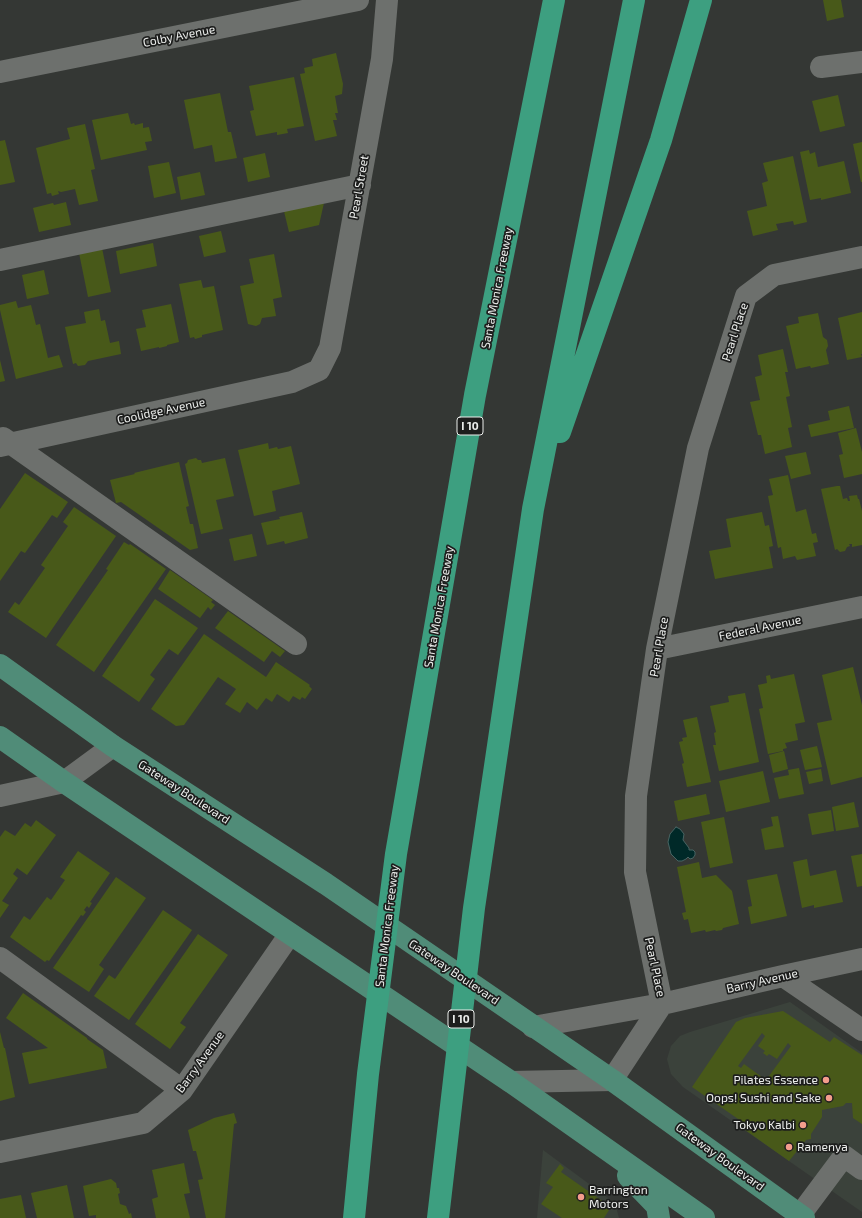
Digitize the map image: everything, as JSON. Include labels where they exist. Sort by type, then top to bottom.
[{"type":"highway","name":"Santa Monica Freeway","points":[[354,1218],[368,1074],[396,854],[475,395],[554,0]]},
{"type":"highway","name":"I 10","points":[[438,1218],[474,908],[533,509],[634,0]]},
{"type":"highway","points":[[533,509],[661,140],[702,0]]},
{"type":"main road","name":"Gateway Boulevard","points":[[0,665],[113,746],[326,884],[534,1026],[612,1080],[802,1217]]},
{"type":"main road","points":[[0,737],[64,782],[511,1082],[704,1218]]},
{"type":"main road","points":[[599,1144],[657,1206],[659,1218]]},
{"type":"street","name":"Colby Avenue","points":[[0,72],[358,0]]},
{"type":"street","name":"Pearl Street","points":[[319,370],[330,348],[360,185],[382,59],[387,0]]},
{"type":"street","points":[[820,67],[862,62]]},
{"type":"street","points":[[0,260],[360,185]]},
{"type":"street","name":"Pearl Place","points":[[662,1004],[635,872],[636,796],[657,649],[698,448],[746,296],[774,275],[862,257]]},
{"type":"street","name":"Coolidge Avenue","points":[[3,442],[292,382],[319,370]]},
{"type":"street","points":[[3,442],[296,644]]},
{"type":"street","name":"Federal Avenue","points":[[657,649],[862,606]]},
{"type":"street","points":[[0,796],[64,782],[113,746]]},
{"type":"street","name":"Barry Avenue","points":[[0,1152],[142,1123],[182,1090],[290,934]]},
{"type":"street","points":[[0,958],[182,1090]]},
{"type":"street","name":"Barry Avenue","points":[[534,1026],[662,1004],[862,959]]},
{"type":"street","points":[[782,976],[862,1030]]},
{"type":"street","points":[[511,1082],[612,1080],[662,1004]]},
{"type":"street","points":[[802,1217],[844,1156],[862,1169]]},
{"type":"shaded area","points":[[790,1002],[862,1053],[862,1212],[683,1087],[671,1074],[667,1059],[671,1046],[680,1036]]},
{"type":"shaded area","points":[[543,1150],[615,1203],[619,1218],[537,1218]]},
{"type":"water","points":[[676,827],[684,834],[683,840],[689,850],[693,850],[695,852],[693,858],[690,859],[688,857],[682,861],[678,861],[671,854],[668,842],[670,834]]},
{"type":"building","points":[[823,0],[841,0],[844,17],[827,21]]},
{"type":"building","points":[[336,53],[343,84],[342,94],[335,96],[338,113],[335,113],[337,120],[333,120],[337,136],[315,141],[300,74],[305,73],[304,68],[313,66],[312,59]]},
{"type":"building","points":[[294,77],[304,126],[287,129],[288,133],[277,135],[277,132],[256,136],[250,111],[254,110],[249,86]]},
{"type":"building","points":[[220,93],[228,132],[231,132],[237,158],[215,162],[212,145],[194,149],[184,100]]},
{"type":"building","points":[[838,95],[845,126],[820,132],[812,101]]},
{"type":"building","points":[[128,113],[131,124],[134,123],[135,125],[143,123],[143,128],[149,127],[152,141],[145,142],[147,150],[101,160],[92,120]]},
{"type":"building","points":[[85,124],[95,169],[91,170],[98,201],[79,205],[75,189],[61,192],[58,191],[59,194],[52,196],[51,193],[47,194],[36,148],[70,139],[67,128]]},
{"type":"building","points":[[5,140],[15,182],[0,185],[0,141]]},
{"type":"building","points":[[862,142],[862,182],[861,182],[853,144]]},
{"type":"building","points":[[809,150],[810,154],[815,152],[818,167],[844,161],[851,193],[821,200],[821,198],[810,200],[800,152]]},
{"type":"building","points":[[265,153],[270,177],[248,182],[243,158]]},
{"type":"building","points":[[793,156],[807,222],[794,225],[793,221],[776,224],[778,230],[753,236],[747,211],[767,206],[762,183],[768,181],[763,163]]},
{"type":"building","points":[[169,162],[176,193],[154,198],[148,166]]},
{"type":"building","points":[[200,172],[205,195],[181,200],[177,177]]},
{"type":"building","points":[[326,194],[319,225],[289,232],[282,203]]},
{"type":"building","points":[[66,202],[71,225],[39,232],[33,208],[53,203],[54,205]]},
{"type":"building","points":[[221,231],[226,252],[204,257],[199,236]]},
{"type":"building","points":[[153,243],[157,266],[120,274],[116,251]]},
{"type":"building","points":[[102,248],[111,292],[88,297],[79,253]]},
{"type":"building","points":[[274,254],[282,297],[273,299],[276,316],[262,318],[260,324],[256,326],[248,324],[240,286],[254,283],[249,259]]},
{"type":"building","points":[[44,270],[49,294],[27,299],[22,275]]},
{"type":"building","points":[[201,280],[203,288],[214,286],[223,330],[202,335],[202,337],[195,339],[194,337],[190,338],[179,284]]},
{"type":"building","points":[[16,301],[18,308],[31,305],[36,325],[40,324],[48,358],[59,355],[63,367],[16,379],[0,305]]},
{"type":"building","points":[[171,304],[179,342],[159,348],[141,351],[136,329],[146,327],[142,310]]},
{"type":"building","points":[[99,309],[101,321],[105,320],[110,343],[119,341],[121,354],[88,361],[85,365],[78,366],[76,363],[73,364],[65,327],[86,323],[84,312]]},
{"type":"building","points":[[862,312],[862,357],[847,360],[838,318]]},
{"type":"building","points":[[818,313],[823,337],[827,340],[828,346],[826,350],[829,364],[811,368],[810,366],[796,369],[786,326],[799,323],[798,317]]},
{"type":"building","points":[[783,349],[788,372],[785,372],[790,396],[786,397],[792,427],[788,428],[792,447],[765,454],[761,435],[758,435],[750,402],[760,400],[755,377],[762,375],[758,355]]},
{"type":"building","points":[[0,360],[5,381],[0,382]]},
{"type":"building","points":[[849,406],[854,428],[811,437],[808,425],[830,420],[828,411]]},
{"type":"building","points":[[856,428],[862,452],[862,474],[844,478],[839,455],[843,454],[838,433]]},
{"type":"building","points":[[268,443],[269,449],[277,447],[278,449],[291,446],[300,484],[272,491],[276,511],[254,516],[238,450]]},
{"type":"building","points":[[806,452],[811,474],[791,479],[785,456]]},
{"type":"building","points":[[196,458],[201,460],[202,463],[225,458],[234,496],[216,500],[223,529],[201,534],[185,464],[188,460]]},
{"type":"building","points":[[179,462],[189,506],[186,507],[190,524],[193,524],[198,548],[190,550],[121,502],[116,503],[110,480]]},
{"type":"building","points":[[25,473],[68,502],[57,518],[52,515],[25,553],[21,551],[0,581],[0,509]]},
{"type":"building","points":[[788,475],[796,512],[806,509],[812,534],[816,533],[818,542],[813,543],[816,556],[797,560],[795,556],[783,559],[781,547],[778,548],[768,496],[773,495],[769,479]]},
{"type":"building","points":[[840,486],[843,499],[847,498],[848,501],[850,501],[849,496],[857,495],[862,511],[862,545],[852,547],[852,544],[849,544],[850,546],[847,547],[845,551],[840,552],[837,549],[835,550],[821,489]]},
{"type":"building","points":[[74,507],[116,536],[46,638],[8,612],[15,602],[19,605],[45,568],[41,565],[68,526],[63,522]]},
{"type":"building","points":[[302,512],[308,538],[285,544],[284,541],[267,545],[261,523]]},
{"type":"building","points":[[762,512],[765,526],[769,525],[773,546],[769,547],[773,568],[715,579],[709,551],[731,547],[726,519]]},
{"type":"building","points":[[252,534],[257,556],[234,561],[229,539]]},
{"type":"building","points":[[124,542],[129,545],[130,544],[166,569],[94,672],[56,645],[108,570],[106,569]]},
{"type":"building","points":[[170,570],[213,600],[211,602],[215,605],[211,610],[208,607],[200,618],[158,589]]},
{"type":"building","points":[[155,599],[198,628],[178,655],[169,649],[150,675],[155,679],[139,702],[102,676]]},
{"type":"building","points":[[228,611],[285,651],[280,657],[272,651],[264,662],[215,628]]},
{"type":"building","points":[[204,634],[266,677],[276,662],[310,685],[309,686],[312,689],[305,699],[302,697],[300,700],[293,696],[289,702],[277,694],[272,702],[266,698],[257,710],[247,702],[240,713],[225,704],[236,689],[218,677],[184,725],[176,726],[151,709]]},
{"type":"building","points":[[853,667],[862,705],[862,777],[831,785],[817,723],[832,720],[822,675]]},
{"type":"building","points":[[794,674],[805,722],[795,724],[798,740],[785,743],[787,748],[783,749],[783,751],[768,754],[759,709],[763,708],[758,685],[767,683],[766,676],[770,675],[771,679]]},
{"type":"building","points":[[745,693],[759,762],[719,771],[713,745],[716,745],[714,733],[716,732],[710,706],[729,702],[728,696]]},
{"type":"building","points":[[697,717],[711,782],[687,787],[682,764],[684,763],[679,742],[683,741],[682,738],[687,737],[683,720]]},
{"type":"building","points":[[817,746],[822,767],[805,770],[800,750]]},
{"type":"building","points":[[784,751],[788,769],[773,773],[769,755]]},
{"type":"building","points":[[799,768],[804,794],[779,799],[774,778],[789,775],[788,770]]},
{"type":"building","points":[[821,769],[823,781],[809,784],[806,772]]},
{"type":"building","points":[[763,771],[770,802],[726,812],[719,781]]},
{"type":"building","points":[[706,794],[710,814],[678,821],[674,801]]},
{"type":"building","points":[[854,802],[859,827],[836,831],[832,807]]},
{"type":"building","points":[[831,810],[834,831],[812,835],[808,814]]},
{"type":"building","points":[[778,816],[784,847],[765,850],[761,829],[773,826],[771,817]]},
{"type":"building","points":[[724,817],[733,863],[710,868],[701,822]]},
{"type":"building","points":[[36,820],[56,835],[27,875],[17,868],[13,874],[18,878],[2,901],[9,905],[0,918],[0,837],[5,830],[15,836],[25,823],[31,827]]},
{"type":"building","points":[[78,851],[110,873],[90,902],[92,903],[89,908],[87,906],[84,910],[86,912],[83,916],[81,915],[49,961],[47,960],[45,962],[10,937],[24,916],[30,920],[47,897],[51,900],[65,880],[60,877]]},
{"type":"building","points":[[862,854],[862,886],[857,887],[851,856]]},
{"type":"building","points":[[807,859],[810,876],[836,870],[843,902],[814,908],[814,905],[802,908],[793,862]]},
{"type":"building","points":[[699,862],[702,878],[716,875],[732,891],[739,924],[723,928],[722,930],[706,932],[705,930],[691,933],[688,919],[684,920],[682,913],[686,912],[677,867]]},
{"type":"building","points":[[777,874],[787,916],[751,924],[748,907],[752,906],[747,880]]},
{"type":"building","points":[[116,877],[146,898],[99,965],[104,969],[89,992],[53,968]]},
{"type":"building","points":[[163,910],[192,930],[129,1020],[94,996],[109,975],[115,979]]},
{"type":"building","points":[[198,934],[228,955],[180,1023],[186,1027],[170,1049],[135,1024]]},
{"type":"building","points":[[23,993],[103,1050],[107,1068],[29,1084],[22,1053],[48,1048],[6,1018]]},
{"type":"building","points":[[783,1011],[830,1042],[834,1037],[862,1055],[862,1124],[853,1118],[852,1103],[846,1103],[843,1106],[822,1110],[822,1117],[811,1134],[811,1139],[806,1140],[789,1161],[738,1125],[741,1121],[692,1087],[736,1022],[745,1018]],"holes":[[[762,1033],[765,1036],[758,1046],[765,1051],[763,1053],[767,1056],[769,1054],[777,1059],[788,1043],[791,1046],[766,1080],[744,1064],[741,1068],[738,1066]]]},
{"type":"building","points":[[0,1032],[5,1048],[15,1097],[0,1101]]},
{"type":"building","points":[[234,1113],[237,1123],[234,1124],[225,1218],[206,1218],[198,1180],[203,1179],[196,1151],[193,1151],[188,1130],[214,1118]]},
{"type":"building","points":[[184,1163],[190,1193],[184,1194],[190,1218],[156,1218],[152,1199],[158,1197],[152,1170]]},
{"type":"building","points":[[560,1164],[564,1168],[561,1172],[611,1207],[604,1218],[562,1218],[541,1204],[553,1187],[546,1183]]},
{"type":"building","points":[[111,1179],[116,1183],[117,1188],[119,1188],[120,1193],[118,1194],[120,1204],[126,1206],[129,1214],[131,1213],[132,1218],[96,1218],[96,1215],[89,1216],[83,1186]]},
{"type":"building","points":[[67,1185],[74,1218],[37,1218],[31,1193]]},
{"type":"building","points":[[21,1195],[26,1218],[0,1218],[0,1199]]},
{"type":"place","name":"Pilates Essence","points":[[826,1080]]},
{"type":"place","name":"Oops! Sushi and Sake","points":[[829,1098]]},
{"type":"place","name":"Tokyo Kalbi","points":[[803,1125]]},
{"type":"place","name":"Ramenya","points":[[789,1147]]},
{"type":"place","name":"Barrington Motors","points":[[581,1197]]}]
